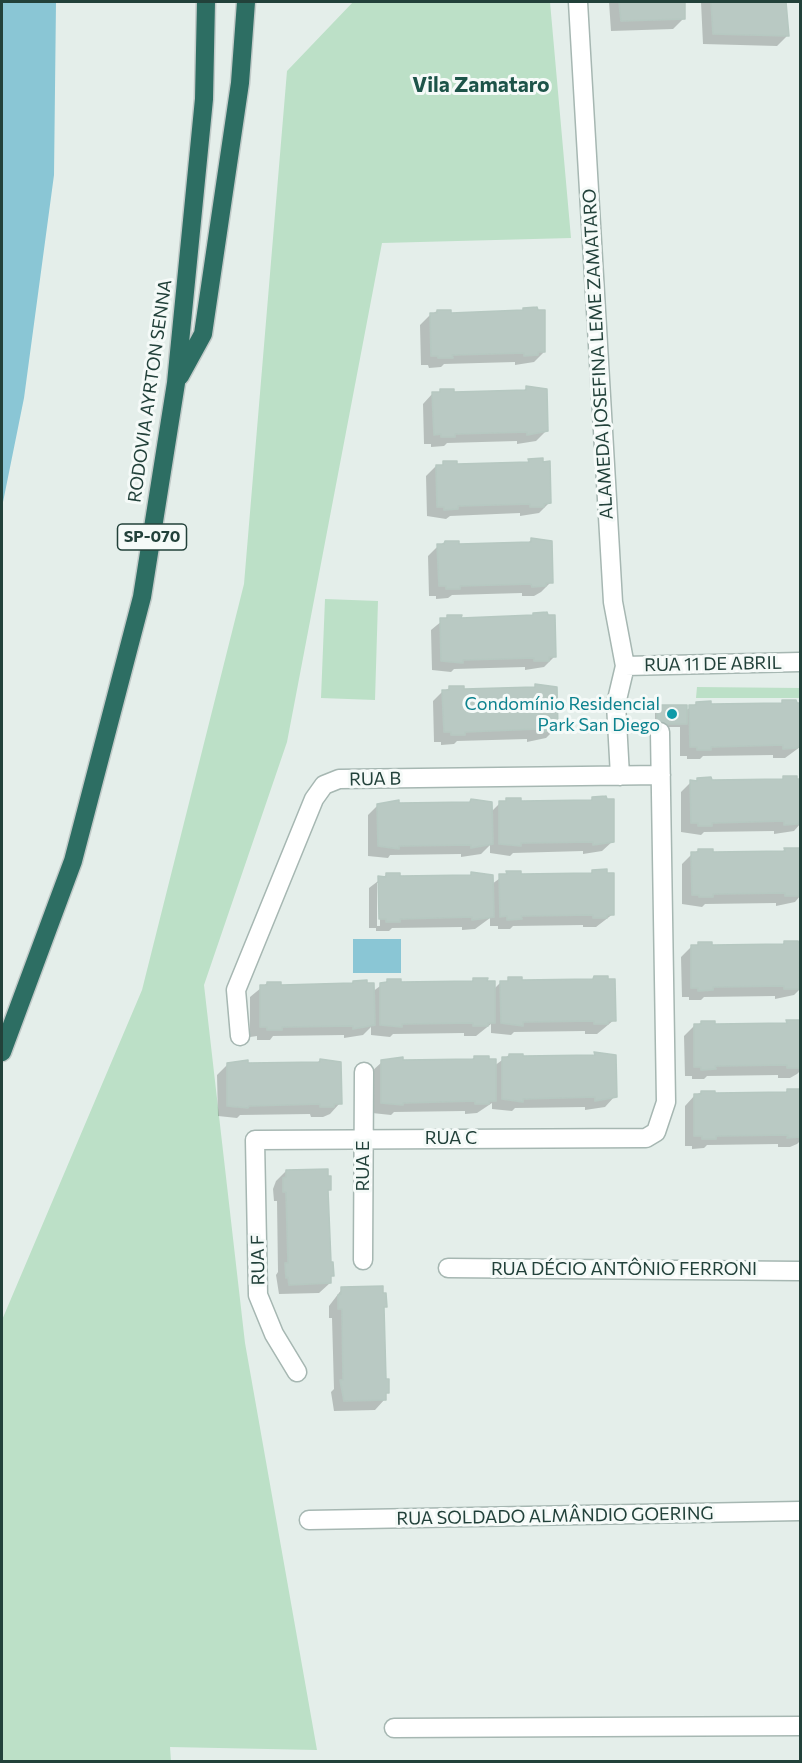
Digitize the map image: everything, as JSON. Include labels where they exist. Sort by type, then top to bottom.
[{"type":"highway","name":"RODOVIA AYRTON SENNA","points":[[2,1053],[73,861],[142,597],[176,383],[204,99],[206,2]]},
{"type":"highway","points":[[176,383],[203,334],[240,83],[246,2]]},
{"type":"street","name":"ALAMEDA JOSEFINA LEME ZAMATARO","points":[[578,2],[582,258],[613,602],[625,666],[616,705],[621,776]]},
{"type":"street","name":"RUA 11 DE ABRIL","points":[[625,666],[801,662]]},
{"type":"street","points":[[660,732],[661,775]]},
{"type":"street","name":"RUA B","points":[[240,1036],[236,990],[314,799],[324,785],[339,779],[661,775]]},
{"type":"street","name":"RUA C","points":[[255,1140],[646,1138],[656,1132],[666,1102],[661,775]]},
{"type":"street","name":"RUA E","points":[[363,1072],[363,1260]]},
{"type":"street","name":"RUA F","points":[[255,1140],[258,1295],[274,1334],[297,1372]]},
{"type":"street","name":"RUA DÉCIO ANTÔNIO FERRONI","points":[[448,1268],[801,1270]]},
{"type":"street","name":"RUA SOLDADO ALMÂNDIO GOERING","points":[[309,1520],[801,1511]]},
{"type":"street","points":[[394,1728],[801,1726]]},
{"type":"green space","points":[[353,2],[550,2],[571,238],[382,243],[287,742],[204,985],[245,1343],[317,1750],[170,1747],[171,1761],[2,1761],[2,1320],[142,990],[244,584],[287,71]]},
{"type":"green space","points":[[325,599],[378,601],[375,700],[321,698]]},
{"type":"green space","points":[[697,687],[800,688],[800,698],[696,698]]},
{"type":"water","points":[[2,2],[56,2],[54,175],[24,398],[2,507]]},
{"type":"water","points":[[353,939],[401,939],[401,973],[353,973]]},
{"type":"building","points":[[619,2],[685,2],[685,19],[621,21]]},
{"type":"building","points":[[711,2],[786,2],[789,36],[713,34]]},
{"type":"building","points":[[537,307],[538,310],[545,310],[545,352],[524,356],[524,353],[452,355],[453,358],[431,356],[430,313],[437,313],[437,310],[451,310],[451,313],[523,310],[523,308]]},
{"type":"building","points":[[526,386],[547,389],[548,431],[527,435],[527,432],[455,434],[455,437],[434,435],[432,392],[440,392],[440,389],[454,389],[454,392],[526,390]]},
{"type":"building","points":[[543,458],[543,462],[550,461],[551,503],[544,504],[544,507],[530,507],[530,504],[458,506],[458,509],[444,510],[444,507],[437,507],[436,465],[443,465],[443,461],[457,461],[457,464],[529,462],[528,459]]},
{"type":"building","points":[[531,538],[552,541],[553,583],[532,587],[531,584],[460,586],[460,589],[446,589],[446,586],[439,586],[437,544],[444,544],[445,541],[459,541],[459,544],[531,542]]},
{"type":"building","points":[[547,612],[548,615],[555,615],[556,657],[549,657],[549,661],[534,661],[534,658],[463,660],[463,663],[441,661],[440,618],[447,618],[447,615],[462,615],[461,618],[533,615],[533,613]]},
{"type":"building","points":[[535,684],[557,687],[558,729],[537,733],[537,729],[465,732],[465,735],[451,735],[451,732],[444,732],[442,690],[449,690],[449,686],[464,686],[464,689],[535,687]]},
{"type":"building","points":[[782,700],[796,700],[800,703],[800,745],[797,748],[783,749],[783,745],[711,747],[711,750],[697,750],[697,747],[690,747],[689,705],[711,701],[711,704],[782,703]]},
{"type":"building","name":"Condomínio Residencial Park San Diego","points":[[657,705],[687,705],[687,724],[657,724]]},
{"type":"building","points":[[783,776],[797,776],[797,779],[800,779],[800,821],[798,824],[784,825],[784,821],[712,823],[712,826],[698,826],[698,823],[691,823],[690,780],[697,781],[697,778],[711,777],[712,780],[783,779]]},
{"type":"building","points":[[606,796],[607,799],[614,799],[614,842],[593,845],[593,842],[521,843],[521,846],[499,844],[499,801],[506,801],[506,798],[521,798],[521,801],[592,800],[592,797]]},
{"type":"building","points":[[471,799],[492,802],[493,844],[471,848],[471,845],[399,846],[399,849],[378,846],[377,804],[399,800],[399,803],[470,802]]},
{"type":"building","points":[[784,848],[799,848],[800,851],[799,896],[785,896],[785,893],[713,894],[713,897],[692,895],[691,852],[698,852],[698,849],[713,849],[713,852],[785,851]]},
{"type":"building","points":[[607,869],[607,873],[614,873],[614,915],[607,915],[607,918],[593,918],[593,915],[521,916],[522,919],[507,920],[507,916],[500,917],[499,874],[507,874],[506,871],[521,871],[521,874],[592,873],[592,870]]},
{"type":"building","points":[[471,872],[493,875],[494,917],[472,920],[472,917],[400,919],[400,922],[386,922],[386,919],[379,919],[378,876],[386,877],[386,873],[400,873],[400,876],[471,875]]},
{"type":"building","points":[[784,941],[798,941],[800,944],[799,989],[784,989],[784,986],[713,987],[713,990],[698,991],[698,988],[691,988],[691,945],[698,945],[698,942],[712,942],[712,945],[784,944]]},
{"type":"building","points":[[594,976],[608,976],[608,979],[615,979],[616,1021],[608,1021],[608,1024],[594,1024],[594,1021],[523,1022],[523,1026],[501,1023],[500,981],[508,981],[508,977],[522,977],[522,980],[593,979]]},
{"type":"building","points":[[473,978],[488,978],[487,981],[495,981],[495,1023],[488,1023],[488,1026],[473,1026],[473,1023],[402,1024],[402,1027],[380,1025],[380,983],[387,982],[387,979],[401,979],[401,982],[473,981]]},
{"type":"building","points":[[367,980],[367,983],[374,983],[375,1025],[353,1029],[353,1026],[282,1027],[282,1030],[267,1030],[267,1027],[260,1027],[260,985],[267,985],[267,982],[281,982],[281,985],[353,983],[353,981]]},
{"type":"building","points":[[786,1020],[800,1020],[800,1068],[787,1068],[787,1065],[715,1066],[716,1069],[701,1070],[701,1067],[694,1067],[694,1024],[701,1024],[701,1021],[715,1021],[715,1024],[787,1023]]},
{"type":"building","points":[[594,1052],[616,1055],[617,1097],[595,1101],[595,1097],[523,1099],[523,1102],[502,1099],[502,1057],[509,1057],[509,1054],[523,1054],[523,1056],[595,1055]]},
{"type":"building","points":[[474,1056],[489,1056],[489,1059],[496,1059],[496,1101],[489,1101],[489,1104],[475,1104],[475,1101],[403,1103],[403,1105],[381,1103],[381,1060],[403,1057],[403,1060],[474,1059]]},
{"type":"building","points":[[320,1059],[341,1062],[342,1104],[334,1104],[334,1107],[320,1107],[320,1104],[249,1106],[248,1108],[227,1106],[227,1063],[248,1060],[248,1063],[320,1062]]},
{"type":"building","points":[[787,1089],[800,1089],[800,1137],[787,1138],[788,1135],[716,1136],[716,1139],[702,1139],[702,1136],[694,1136],[694,1094],[701,1094],[701,1091],[715,1091],[715,1093],[787,1092]]},
{"type":"building","points":[[328,1169],[328,1176],[331,1176],[331,1190],[328,1190],[331,1262],[333,1262],[334,1276],[331,1276],[331,1283],[289,1285],[285,1263],[288,1263],[286,1192],[283,1192],[283,1178],[286,1177],[286,1170]]},
{"type":"building","points":[[383,1286],[387,1307],[384,1307],[386,1379],[389,1379],[389,1393],[386,1393],[386,1400],[344,1401],[340,1380],[343,1380],[342,1309],[338,1309],[338,1295],[341,1294],[341,1287]]},
{"type":"place","name":"Condomínio Residencial Park San Diego","points":[[672,714]]},
{"type":"district","name":"Vila Zamataro","points":[[481,85]]}]
